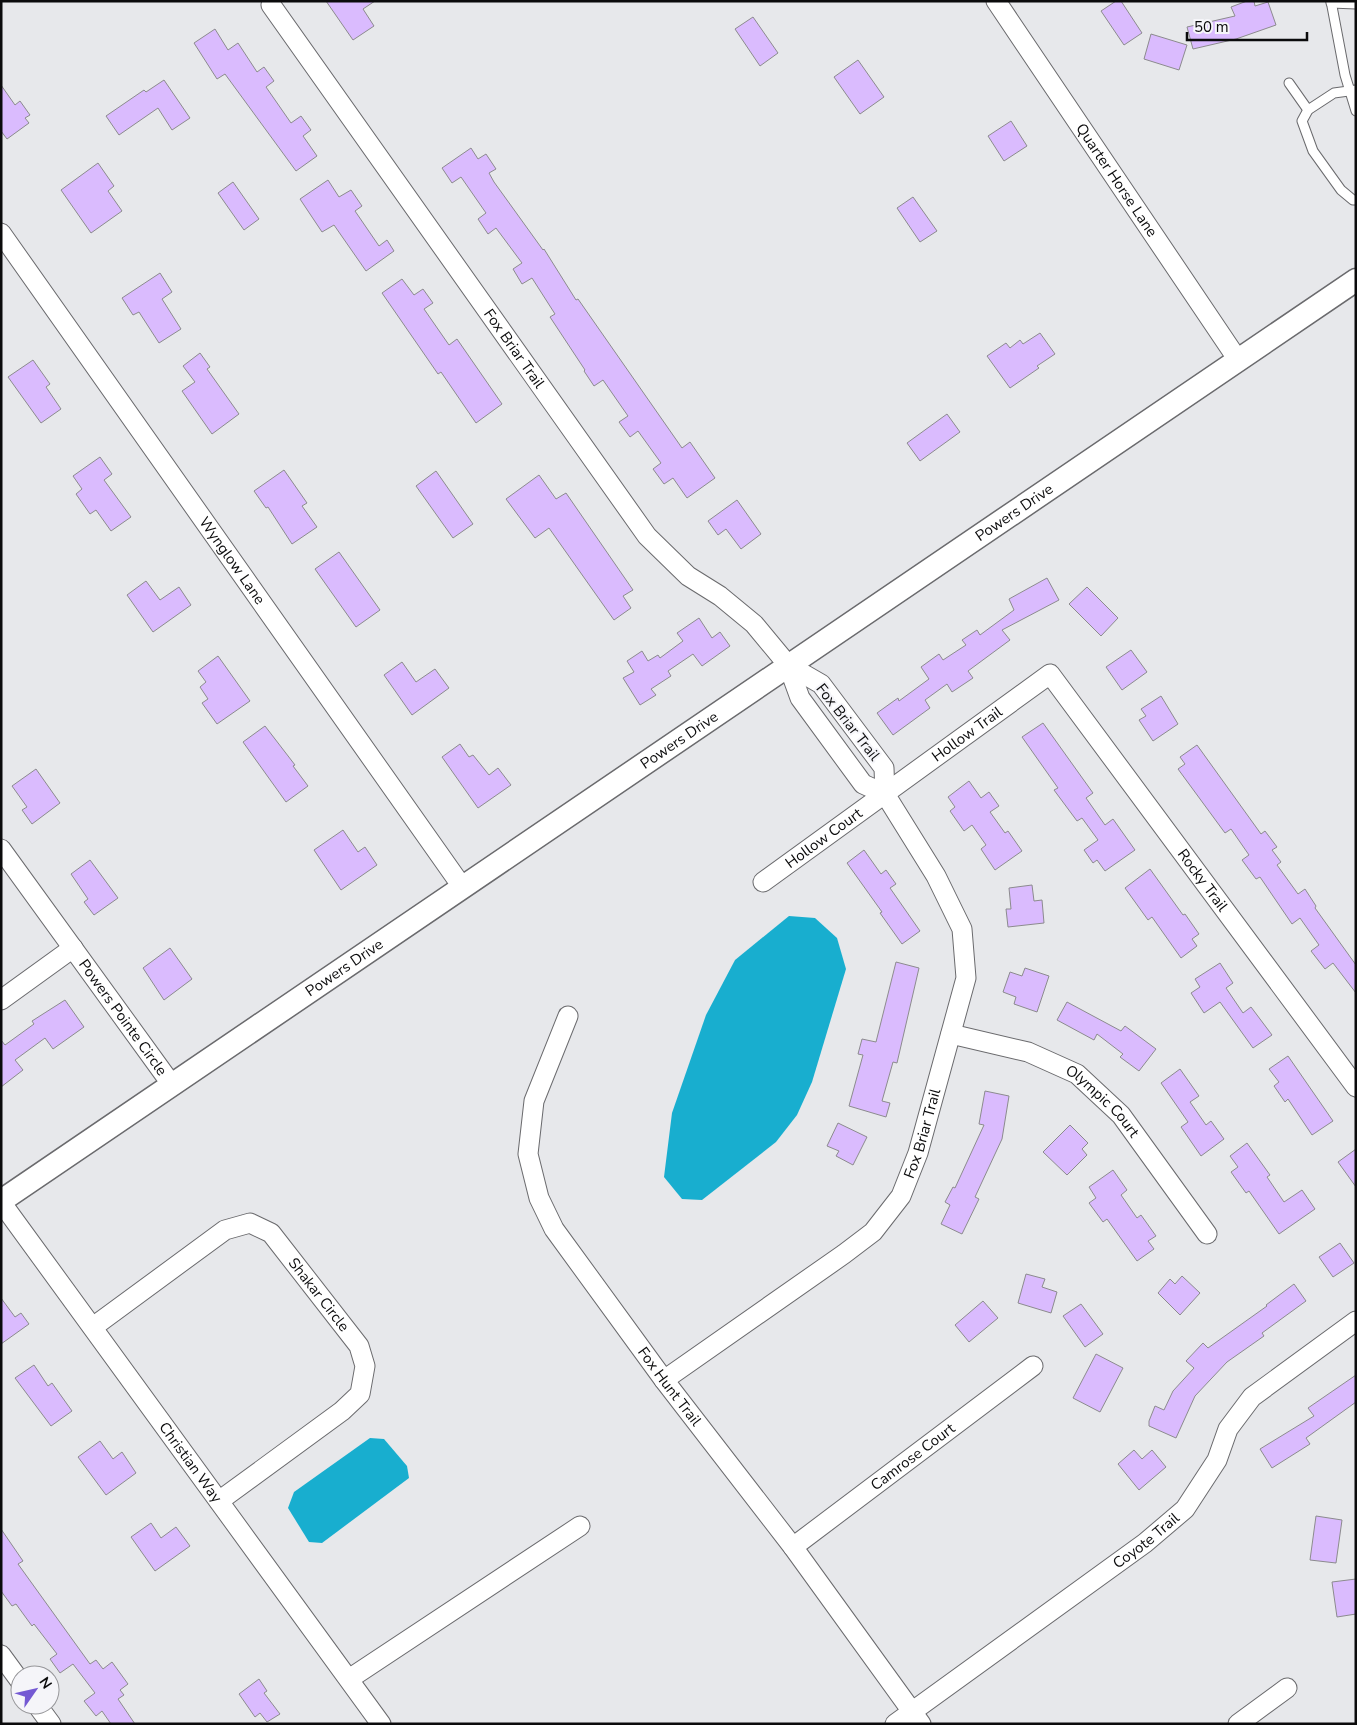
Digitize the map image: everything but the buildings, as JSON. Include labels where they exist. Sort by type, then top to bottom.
[{"type":"street","name":"Quarter Horse Lane","points":[[996,1],[1238,360]]},
{"type":"street","name":"Fox Briar Trail","points":[[271,5],[647,536],[688,576],[720,596],[754,624],[788,665],[800,698],[863,784],[885,794]]},
{"type":"street","name":"Wynglow Lane","points":[[1,233],[463,888]]},
{"type":"street","name":"Powers Drive","points":[[1,1202],[1356,280]]},
{"type":"street","name":"Fox Briar Trail","points":[[664,1380],[872,1232],[901,1196],[918,1153],[966,978],[962,929],[936,876],[885,794],[884,768],[821,684],[788,665]]},
{"type":"street","name":"Hollow Trail","points":[[885,794],[1050,674]]},
{"type":"street","name":"Rocky Trail","points":[[1050,674],[1356,1087]]},
{"type":"street","name":"Hollow Court","points":[[763,882],[885,794]]},
{"type":"street","name":"Powers Pointe Circle","points":[[1,849],[172,1085]]},
{"type":"street","name":"Powers Pointe Circle","points":[[1,1000],[73,948]]},
{"type":"street","name":"Fox Hunt Trail","points":[[568,1016],[534,1101],[528,1154],[539,1198],[554,1229],[664,1380],[793,1547],[916,1718]]},
{"type":"street","name":"Olympic Court","points":[[951,1034],[1028,1052],[1077,1074],[1121,1115],[1207,1234]]},
{"type":"street","name":"Christian Way","points":[[1,1202],[381,1724]]},
{"type":"street","name":"Shakar Circle","points":[[93,1327],[225,1230],[250,1223],[271,1233],[359,1346],[365,1366],[360,1394],[342,1410],[219,1501]]},
{"type":"street","name":"Coyote Trail","points":[[895,1724],[916,1718],[1145,1543],[1185,1509],[1217,1460],[1228,1429],[1252,1397],[1356,1321]]},
{"type":"street","name":"Camrose Court","points":[[793,1547],[1033,1366]]},
{"type":"street","points":[[349,1680],[580,1526]]},
{"type":"street","points":[[1,1655],[10,1667]]},
{"type":"street","points":[[1238,1724],[1287,1688]]},
{"type":"lane","points":[[1356,4],[1331,2],[1356,111]]},
{"type":"lane","points":[[1289,83],[1308,110]]},
{"type":"lane","points":[[1352,90],[1334,93],[1308,110],[1302,121],[1313,151],[1341,190],[1353,200],[1356,200]]},
{"type":"water","points":[[789,916],[815,918],[837,938],[846,969],[812,1082],[797,1115],[776,1142],[702,1200],[682,1199],[664,1177],[672,1113],[706,1015],[735,960]]},
{"type":"water","points":[[370,1438],[384,1439],[407,1466],[409,1478],[322,1543],[309,1542],[288,1508],[294,1492]]}]
